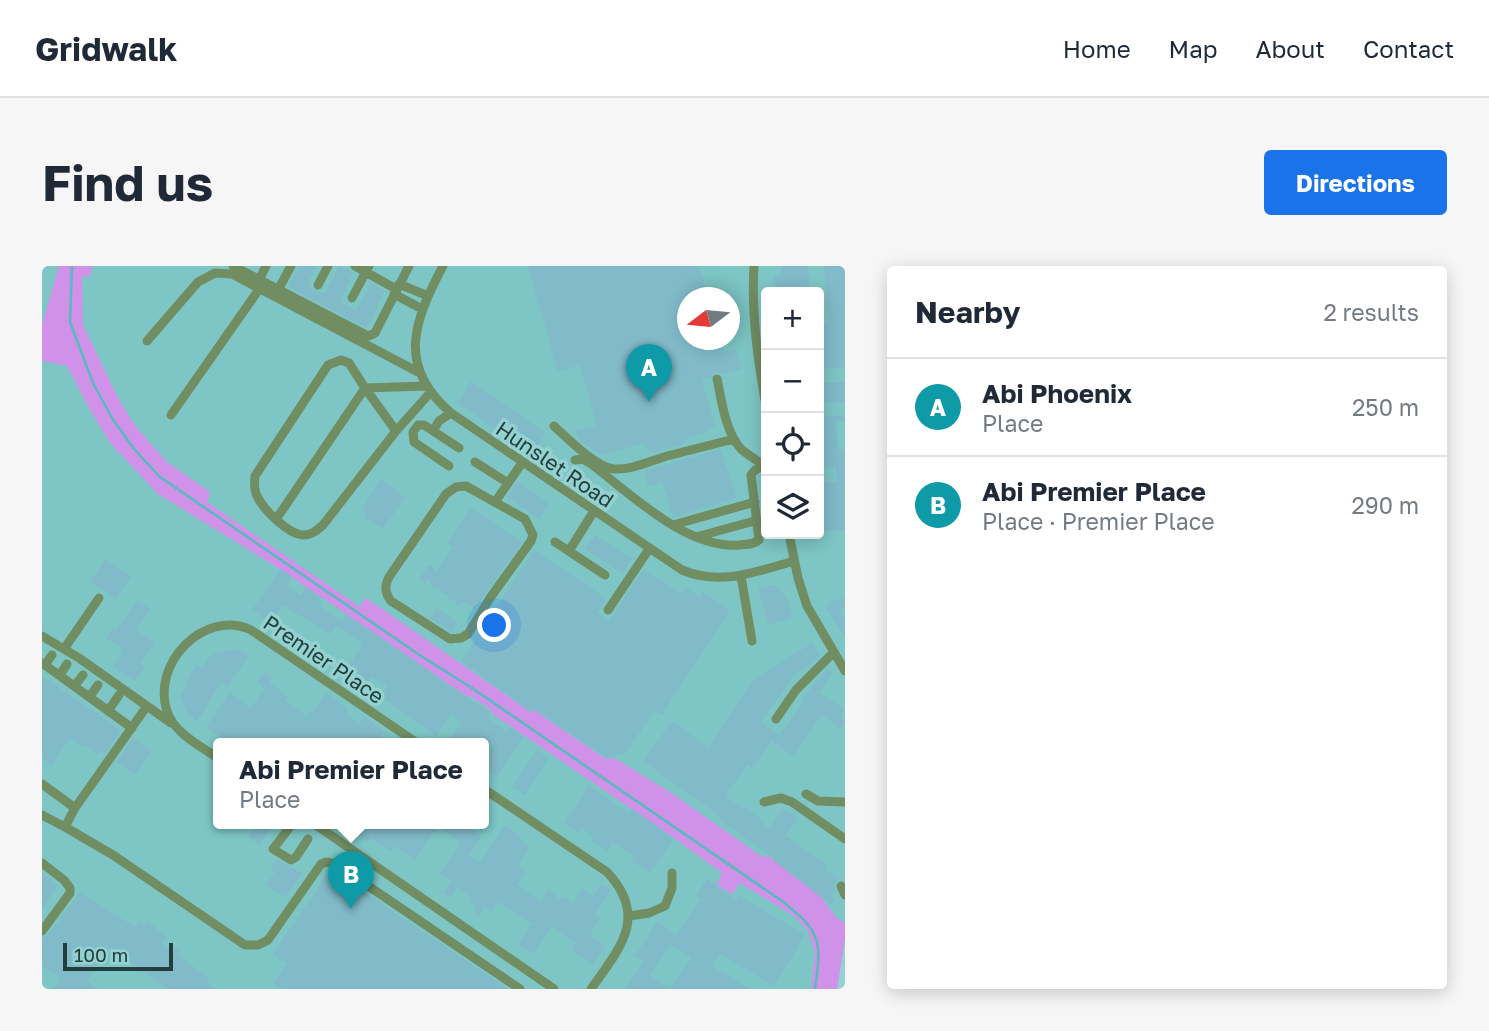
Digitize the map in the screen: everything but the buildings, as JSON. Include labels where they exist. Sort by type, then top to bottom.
[{"type":"street","points":[[233,266],[260,284],[420,373]]},
{"type":"street","points":[[170,415],[260,284],[267,266]]},
{"type":"street","points":[[278,290],[291,266]]},
{"type":"street","points":[[318,285],[328,266]]},
{"type":"street","points":[[355,266],[368,269],[422,309]]},
{"type":"street","points":[[148,341],[189,291],[215,272],[232,274],[278,290],[368,336],[375,332],[409,266]]},
{"type":"street","name":"Hunslet Road","points":[[443,266],[422,309],[414,342],[420,373],[428,389],[451,413],[649,549],[698,577],[714,579],[741,576],[794,561]]},
{"type":"street","points":[[754,266],[753,313],[761,377]]},
{"type":"street","points":[[352,298],[368,269]]},
{"type":"street","points":[[396,289],[428,296]]},
{"type":"street","points":[[396,431],[349,363],[341,360],[328,365],[255,476],[257,496],[291,531],[300,535],[315,532],[323,525],[396,431],[428,389]]},
{"type":"street","points":[[717,379],[734,439],[742,449],[761,462]]},
{"type":"street","points":[[365,388],[428,389]]},
{"type":"street","points":[[277,518],[365,388]]},
{"type":"street","points":[[433,430],[439,421],[451,413]]},
{"type":"street","points":[[449,466],[414,443],[412,438],[418,425],[433,430],[459,449]]},
{"type":"street","points":[[554,426],[608,468],[631,467],[734,439]]},
{"type":"street","points":[[575,460],[583,459],[591,464],[673,525],[696,537],[721,545],[756,543],[760,536],[751,475],[761,467]]},
{"type":"street","points":[[475,462],[508,483]]},
{"type":"street","points":[[495,502],[522,463]]},
{"type":"street","points":[[466,486],[495,502],[525,519],[532,530],[531,541],[468,634],[450,639],[391,601],[387,596],[386,583],[404,553],[451,489],[466,486]]},
{"type":"street","points":[[673,525],[755,502]]},
{"type":"street","points":[[569,551],[594,511]]},
{"type":"street","points":[[696,537],[758,520]]},
{"type":"street","points":[[790,539],[807,606],[845,671]]},
{"type":"street","points":[[555,542],[605,575]]},
{"type":"street","points":[[608,610],[649,549]]},
{"type":"street","points":[[741,576],[752,641]]},
{"type":"street","points":[[64,649],[99,598]]},
{"type":"street","name":"Premier Place","points":[[176,726],[167,713],[164,696],[170,666],[198,632],[232,624],[251,630],[410,738]]},
{"type":"street","points":[[42,636],[176,726],[213,754]]},
{"type":"street","points":[[776,719],[796,690],[834,652]]},
{"type":"street","points":[[52,655],[44,664],[132,728]]},
{"type":"street","points":[[60,675],[67,664]]},
{"type":"street","points":[[75,685],[83,675]]},
{"type":"street","points":[[90,696],[97,685]]},
{"type":"street","points":[[108,711],[119,695]]},
{"type":"street","points":[[65,827],[75,808],[147,706]]},
{"type":"street","points":[[42,784],[75,808]]},
{"type":"street","points":[[489,792],[607,872],[625,898],[629,916],[622,945],[591,989]]},
{"type":"street","points":[[806,794],[818,801],[845,802]]},
{"type":"street","points":[[764,802],[781,798],[792,802],[845,839]]},
{"type":"street","points":[[42,815],[113,855],[245,945],[251,946],[268,940],[321,864],[336,864],[520,989]]},
{"type":"street","points":[[288,829],[271,847],[292,860],[308,839]]},
{"type":"street","points":[[322,829],[554,989]]},
{"type":"street","points":[[42,863],[64,880],[70,893],[42,931]]},
{"type":"street","points":[[629,916],[649,913],[665,906],[672,888],[671,873]]},
{"type":"shaded area","points":[[42,266],[845,266],[845,938],[837,989],[42,989]]},
{"type":"shaded area","points":[[59,266],[93,266],[90,276],[82,277],[83,325],[118,398],[136,427],[167,462],[210,492],[207,502],[360,607],[365,598],[532,713],[534,710],[606,759],[614,758],[670,792],[764,858],[767,855],[821,897],[836,917],[845,923],[837,989],[811,989],[815,953],[808,931],[794,916],[740,883],[732,894],[717,885],[722,873],[491,713],[492,710],[468,697],[280,569],[158,494],[111,444],[67,366],[42,361],[42,325]]},
{"type":"waterway","points":[[72,266],[70,322],[93,383],[112,418],[134,449],[160,477],[782,901],[805,921],[816,938],[818,959],[815,989]]},
{"type":"place","name":"Abi Phoenix","points":[[649,402]]},
{"type":"place","name":"Abi Premier Place","points":[[351,909]]}]
